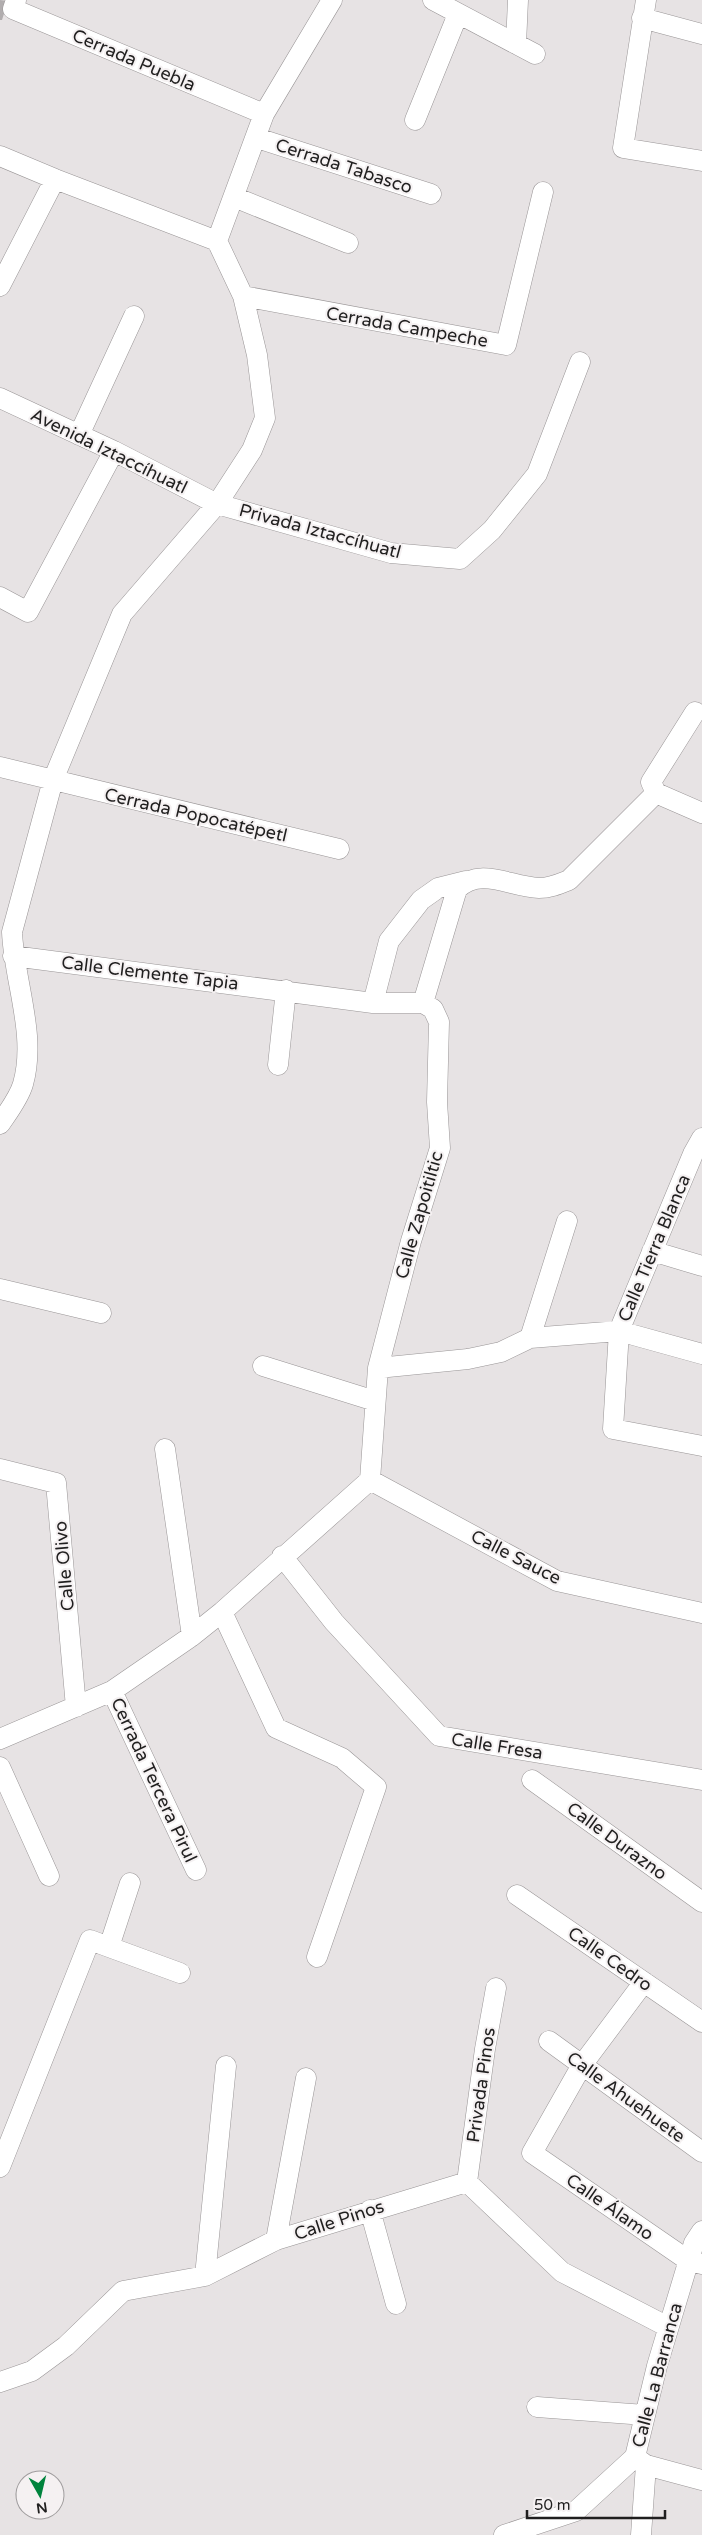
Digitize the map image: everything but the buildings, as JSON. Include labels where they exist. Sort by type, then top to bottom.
[{"type":"street","name":"Cerrada Puebla","points":[[16,0],[13,9],[264,114]]},
{"type":"street","points":[[217,241],[257,138],[264,114],[332,0]]},
{"type":"street","points":[[433,0],[535,54]]},
{"type":"street","points":[[516,44],[518,0]]},
{"type":"street","points":[[702,34],[644,9],[623,148],[702,161]]},
{"type":"street","points":[[415,120],[458,14]]},
{"type":"street","name":"Cerrada Tabasco","points":[[257,138],[431,194]]},
{"type":"street","points":[[0,156],[217,241],[243,296],[257,355],[266,418],[252,450],[217,504],[122,614],[53,780],[6,930],[13,956],[24,1016],[28,1059],[23,1086],[0,1124]]},
{"type":"street","points":[[0,286],[55,179]]},
{"type":"street","name":"Cerrada Campeche","points":[[243,296],[506,344],[543,192]]},
{"type":"street","points":[[234,197],[348,243]]},
{"type":"street","points":[[79,435],[134,316]]},
{"type":"street","name":"Privada Iztaccíhuatl","points":[[217,504],[391,553],[460,559],[492,530],[537,474],[580,362]]},
{"type":"street","name":"Avenida Iztaccíhuatl","points":[[0,398],[114,451],[217,504]]},
{"type":"street","points":[[0,597],[28,612],[114,451]]},
{"type":"street","points":[[695,712],[651,782],[656,793],[702,813]]},
{"type":"street","name":"Cerrada Popocatépetl","points":[[0,767],[339,849]]},
{"type":"street","points":[[466,881],[457,889],[424,1003],[373,1002],[389,941],[421,900],[438,888],[480,877],[539,888],[555,886],[569,880],[656,793]]},
{"type":"street","name":"Calle Clemente Tapia","points":[[13,956],[373,1002]]},
{"type":"street","points":[[278,1065],[286,990]]},
{"type":"street","name":"Calle Zapoitiltic","points":[[370,1480],[378,1368],[411,1240],[440,1148],[437,1102],[439,1022],[433,1009],[424,1003]]},
{"type":"street","name":"Calle Tierra Blanca","points":[[699,1149],[652,1252],[619,1331],[613,1430],[702,1446]]},
{"type":"street","points":[[530,1338],[568,1221]]},
{"type":"street","points":[[652,1252],[702,1266]]},
{"type":"street","points":[[0,1289],[101,1313]]},
{"type":"street","points":[[619,1331],[702,1354]]},
{"type":"street","name":"Calle Tierra Blanca","points":[[378,1368],[468,1359],[501,1352],[530,1338],[619,1331]]},
{"type":"street","points":[[264,1366],[375,1401]]},
{"type":"street","points":[[165,1449],[192,1636]]},
{"type":"street","name":"Calle Olivo","points":[[0,1469],[56,1483],[76,1707]]},
{"type":"street","points":[[0,1739],[112,1691],[192,1636],[222,1612],[282,1556],[370,1480]]},
{"type":"street","name":"Calle Sauce","points":[[370,1480],[557,1581],[702,1612]]},
{"type":"street","name":"Calle Fresa","points":[[282,1556],[334,1622],[439,1736],[702,1780]]},
{"type":"street","points":[[222,1612],[276,1728],[342,1758],[376,1787],[317,1957]]},
{"type":"street","name":"Cerrada Tercera Pirul","points":[[112,1691],[196,1870]]},
{"type":"street","points":[[0,1767],[49,1876]]},
{"type":"street","name":"Calle Durazno","points":[[532,1780],[702,1902]]},
{"type":"street","points":[[0,2167],[99,1944],[130,1883]]},
{"type":"street","name":"Calle Cedro","points":[[517,1895],[702,2022]]},
{"type":"street","points":[[99,1944],[180,1973]]},
{"type":"street","points":[[582,2065],[644,1982]]},
{"type":"street","name":"Privada Pinos","points":[[467,2182],[485,2049],[496,1988]]},
{"type":"street","name":"Calle Ahuehuete","points":[[549,2041],[702,2152]]},
{"type":"street","name":"Calle Álamo","points":[[582,2065],[532,2153],[695,2263]]},
{"type":"street","points":[[205,2276],[226,2066]]},
{"type":"street","points":[[276,2240],[306,2078]]},
{"type":"street","points":[[467,2182],[562,2272],[668,2327]]},
{"type":"street","name":"Calle Pinos","points":[[0,2382],[32,2371],[66,2346],[123,2292],[205,2276],[276,2240],[467,2182]]},
{"type":"street","points":[[370,2210],[396,2304]]},
{"type":"street","name":"Calle La Barranca","points":[[504,2535],[576,2511],[641,2461],[645,2415],[668,2327],[695,2263],[694,2243],[702,2231]]},
{"type":"street","points":[[537,2407],[645,2415]]},
{"type":"street","points":[[641,2535],[641,2461],[702,2480]]}]
